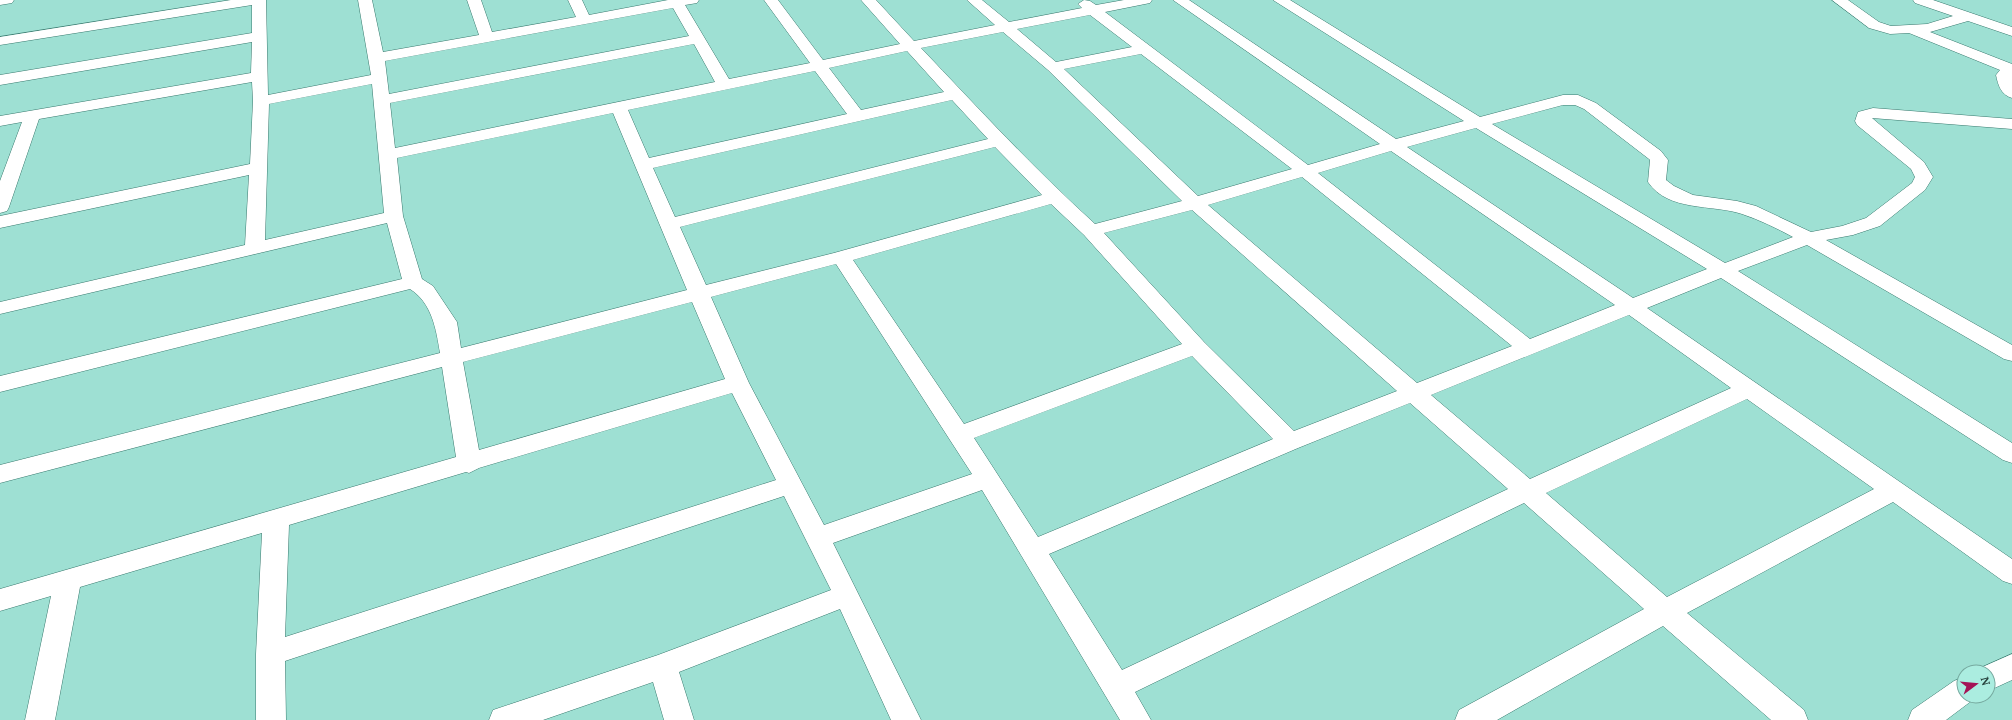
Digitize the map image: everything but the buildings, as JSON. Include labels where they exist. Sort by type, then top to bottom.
[{"type":"street","points":[[0,1],[7,0]]},
{"type":"street","points":[[0,41],[258,0],[259,76],[261,101],[254,249]]},
{"type":"street","points":[[366,0],[377,58],[394,216],[413,282],[426,290],[446,322],[469,464]]},
{"type":"street","points":[[474,0],[487,38]]},
{"type":"street","points":[[575,0],[584,20]]},
{"type":"street","points":[[377,58],[584,20],[675,1],[692,0]]},
{"type":"street","points":[[771,0],[857,116]]},
{"type":"street","points":[[868,0],[999,141],[1054,197],[1091,230],[1196,347],[1290,442]]},
{"type":"street","points":[[974,0],[1053,67],[1195,203],[1665,611],[1793,720]]},
{"type":"street","points":[[388,156],[619,109],[911,46],[1006,28],[1086,5],[1145,0]]},
{"type":"street","points":[[1180,0],[1630,306],[2012,573]]},
{"type":"street","points":[[1280,0],[1722,270],[2012,454]]},
{"type":"street","points":[[1839,0],[1879,28],[1890,30],[1913,30],[1928,28],[1967,17]]},
{"type":"street","points":[[1920,0],[2012,32]]},
{"type":"street","points":[[675,1],[725,85]]},
{"type":"street","points":[[1086,5],[1142,49],[1304,170],[1527,347]]},
{"type":"street","points":[[1913,30],[2012,69]]},
{"type":"street","points":[[0,80],[258,36]]},
{"type":"street","points":[[382,100],[698,39]]},
{"type":"street","points":[[1053,67],[1142,49]]},
{"type":"street","points":[[2012,69],[2004,75],[2006,86],[2012,93]]},
{"type":"street","points":[[0,122],[259,76]]},
{"type":"street","points":[[261,101],[379,78]]},
{"type":"street","points":[[642,164],[955,94]]},
{"type":"street","points":[[1091,230],[1195,203],[1304,170],[1478,122],[1563,100],[1572,100],[1584,102],[1655,155],[1659,160],[1657,182],[1670,192],[1690,200],[1747,209],[1808,238],[2012,354]]},
{"type":"street","points":[[619,109],[738,384],[847,595],[906,720]]},
{"type":"street","points":[[1032,550],[1290,442],[1722,270],[1808,238],[1846,230],[1873,222],[1919,186],[1924,177],[1918,166],[1863,121],[1864,115],[1880,113],[2012,124]]},
{"type":"street","points":[[0,207],[32,116]]},
{"type":"street","points":[[668,224],[999,141]]},
{"type":"street","points":[[0,222],[258,168]]},
{"type":"street","points":[[0,474],[841,257],[1054,197]]},
{"type":"street","points":[[0,308],[394,216]]},
{"type":"street","points":[[841,257],[988,478],[1136,720]]},
{"type":"street","points":[[0,384],[413,282]]},
{"type":"street","points":[[959,435],[1196,347]]},
{"type":"street","points":[[0,600],[469,464],[738,384]]},
{"type":"street","points":[[1116,688],[1527,491],[1748,389]]},
{"type":"street","points":[[818,538],[988,478]]},
{"type":"street","points":[[270,654],[790,485]]},
{"type":"street","points":[[1470,720],[1665,611],[1893,490]]},
{"type":"street","points":[[271,720],[270,654],[276,519]]},
{"type":"street","points":[[40,720],[68,580]]},
{"type":"street","points":[[504,720],[663,666],[847,595]]},
{"type":"street","points":[[663,666],[679,720]]},
{"type":"street","points":[[1996,674],[2012,666]]},
{"type":"street","points":[[1923,720],[1956,696]]}]
